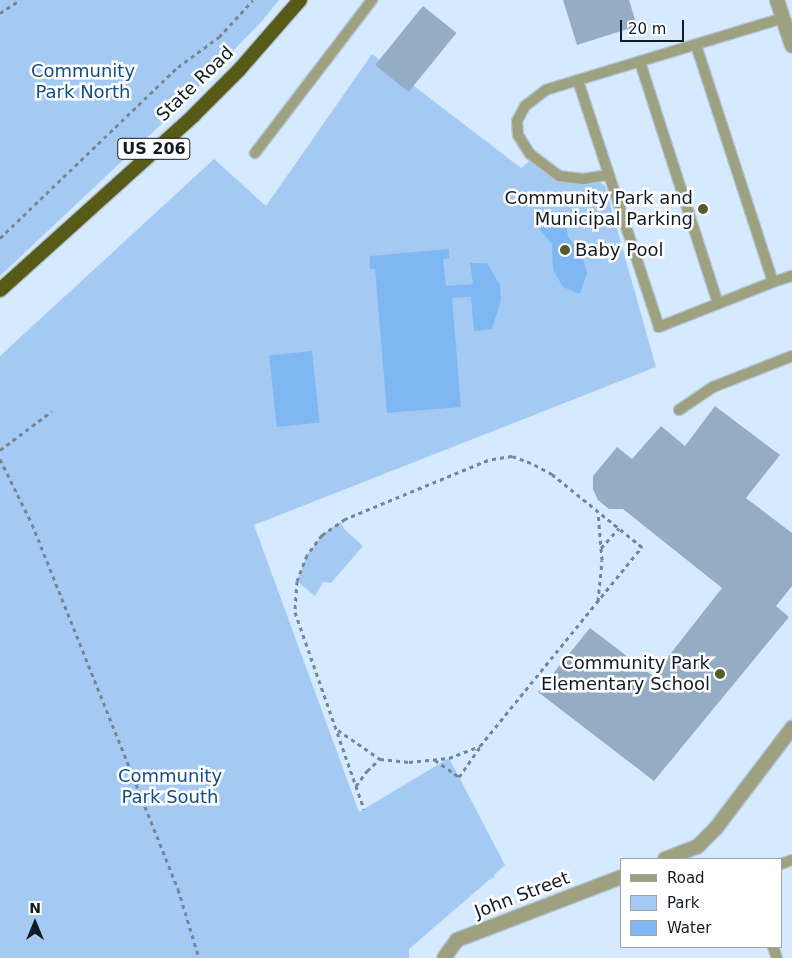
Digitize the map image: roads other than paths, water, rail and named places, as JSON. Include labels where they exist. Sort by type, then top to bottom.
[{"type":"highway","name":"State Road","points":[[0,290],[193,116],[239,70],[300,0]]},
{"type":"street","points":[[780,1],[792,46]]},
{"type":"street","points":[[669,858],[697,847],[716,828],[792,728]]},
{"type":"street","name":"John Street","points":[[444,958],[457,940],[620,877]]},
{"type":"lane","points":[[255,153],[372,0]]},
{"type":"lane","points":[[609,174],[583,179],[558,176],[530,154],[518,135],[517,121],[525,106],[546,90],[783,18]]},
{"type":"lane","points":[[696,45],[773,282]]},
{"type":"lane","points":[[640,62],[718,304]]},
{"type":"lane","points":[[578,80],[659,327],[792,276]]},
{"type":"lane","points":[[679,410],[713,387],[792,356]]},
{"type":"water","name":"Baby Pool","points":[[565,214],[568,237],[582,255],[587,273],[580,294],[563,287],[553,270],[552,244],[537,226]]},
{"type":"water","points":[[449,249],[449,258],[443,259],[446,286],[473,284],[470,263],[487,263],[500,285],[501,300],[492,329],[474,331],[471,297],[452,298],[461,407],[387,413],[375,269],[370,269],[370,256]]},
{"type":"water","points":[[312,351],[320,423],[277,427],[269,355]]},
{"type":"place","name":"Community Park and Municipal Parking","points":[[703,209]]},
{"type":"place","name":"Baby Pool","points":[[565,250]]},
{"type":"place","name":"Community Park Elementary School","points":[[720,674]]},
{"type":"park label","name":"Community Park North","points":[[83,82]]},
{"type":"park label","name":"Community Park South","points":[[170,788]]}]
